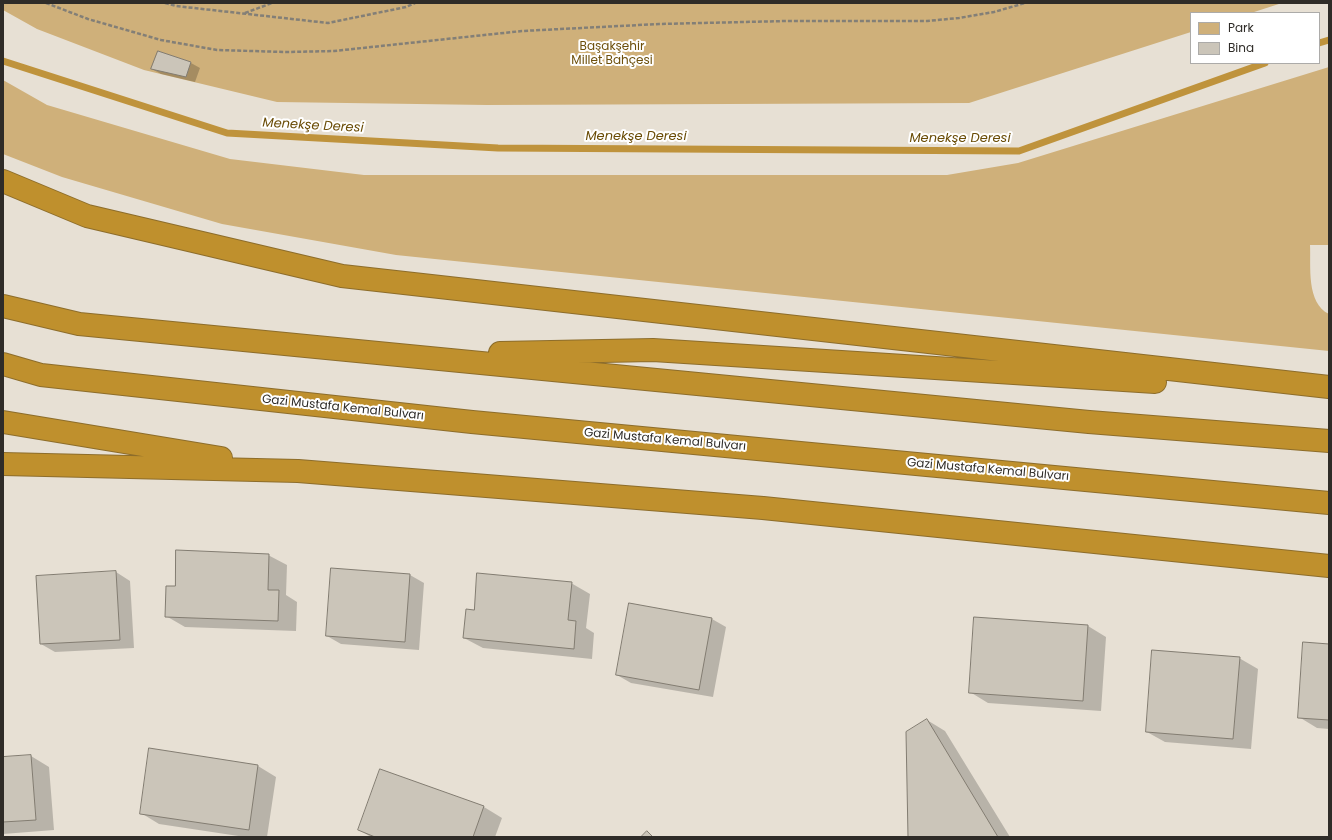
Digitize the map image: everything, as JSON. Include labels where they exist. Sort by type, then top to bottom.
[{"type":"highway","points":[[3,181],[87,216],[342,276],[1329,387]]},
{"type":"highway","points":[[3,306],[80,324],[1081,421],[1329,442]]},
{"type":"highway","points":[[397,355],[653,350],[1329,393]]},
{"type":"highway","name":"Gazi Mustafa Kemal Bulvarı","points":[[3,364],[41,375],[472,422],[1329,503]]},
{"type":"highway","points":[[3,422],[298,471]]},
{"type":"highway","points":[[3,464],[298,471],[763,508],[1329,566]]},
{"type":"highway","points":[[1245,557],[1329,558]]},
{"type":"path","points":[[46,3],[88,19],[161,40],[217,50],[334,52],[522,31],[659,24],[787,21],[926,21],[959,18],[994,12],[1025,3]]},
{"type":"path","points":[[165,3],[176,6],[328,23],[406,7],[415,3]]},
{"type":"path","points":[[244,14],[272,3]]},
{"type":"green space","name":"Başakşehir Millet Bahçesi","points":[[3,3],[1282,3],[1254,12],[1190,12],[1190,32],[969,103],[487,105],[277,102],[144,70],[37,29],[3,10]]},
{"type":"green space","points":[[1329,67],[1329,245],[1310,245],[1310,273],[1316,302],[1329,314],[1329,351],[396,255],[222,224],[62,177],[3,154],[3,80],[47,105],[230,159],[364,175],[947,175],[1018,163]]},
{"type":"building","points":[[158,51],[191,62],[186,77],[151,69]]},
{"type":"building","points":[[176,550],[269,554],[268,590],[279,590],[278,621],[165,617],[166,586],[175,586]]},
{"type":"building","points":[[331,568],[410,574],[405,642],[326,636]]},
{"type":"building","points":[[116,571],[120,640],[40,644],[36,576]]},
{"type":"building","points":[[477,573],[572,582],[568,620],[576,621],[574,649],[463,638],[466,609],[474,610]]},
{"type":"building","points":[[629,603],[712,618],[699,690],[616,675]]},
{"type":"building","points":[[974,617],[1088,625],[1083,701],[969,693]]},
{"type":"building","points":[[1303,642],[1329,644],[1329,720],[1298,718]]},
{"type":"building","points":[[1152,650],[1240,657],[1233,739],[1146,732]]},
{"type":"building","points":[[927,719],[998,837],[908,837],[906,732]]},
{"type":"building","points":[[149,748],[258,765],[249,830],[140,814]]},
{"type":"building","points":[[31,755],[36,820],[3,822],[3,757]]},
{"type":"building","points":[[380,769],[484,806],[473,837],[375,837],[358,830]]},
{"type":"building","points":[[647,831],[653,837],[641,837]]},
{"type":"waterway","name":"Menekşe Deresi","points":[[1320,43],[1329,40]]},
{"type":"waterway","name":"Menekşe Deresi","points":[[3,61],[227,133],[498,148],[1019,151],[1262,64]]}]
